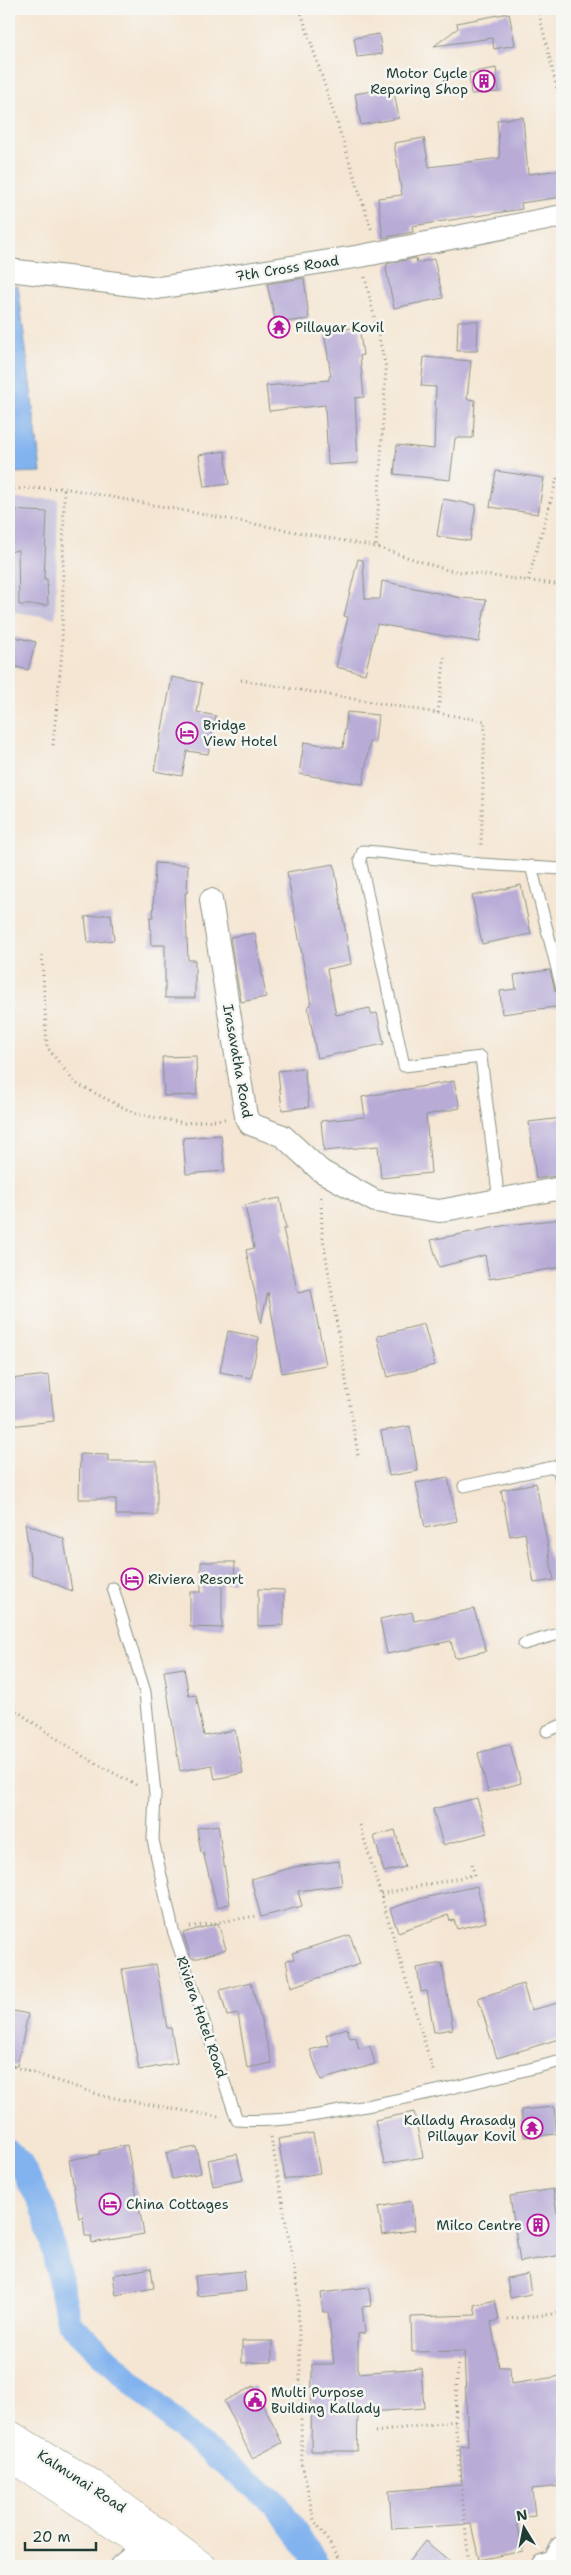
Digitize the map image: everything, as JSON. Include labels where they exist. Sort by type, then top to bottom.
[{"type":"highway","name":"Kalmunai Road","points":[[9,2434],[92,2484],[202,2566]]},
{"type":"highway","name":"Kalmunai Road","points":[[9,2456],[145,2546],[167,2566]]},
{"type":"street","name":"7th Cross Road","points":[[9,270],[158,288],[370,255],[562,216]]},
{"type":"street","name":"Irasavatha Road","points":[[211,900],[246,1116],[250,1124],[283,1136],[321,1171],[375,1201],[439,1211],[562,1188]]},
{"type":"street","points":[[121,2566],[145,2546]]},
{"type":"lane","points":[[499,1201],[481,1057],[404,1066],[360,859],[363,851],[481,864],[562,869]]},
{"type":"lane","points":[[531,866],[562,989]]},
{"type":"lane","points":[[464,1486],[560,1466],[562,1482]]},
{"type":"lane","name":"Riviera Hotel Road","points":[[113,1588],[145,1692],[154,1794],[153,1840],[173,1930],[237,2120]]},
{"type":"lane","points":[[524,1644],[562,1632]]},
{"type":"lane","points":[[547,1731],[562,1725]]},
{"type":"lane","points":[[237,2120],[268,2122],[307,2118],[439,2092],[562,2061]]},
{"type":"path","points":[[300,9],[370,255],[386,368],[376,547]]},
{"type":"path","points":[[538,9],[562,110]]},
{"type":"path","points":[[528,580],[558,475]]},
{"type":"path","points":[[53,745],[62,652],[64,488]]},
{"type":"path","points":[[9,489],[64,488],[376,547],[447,570],[562,585]]},
{"type":"path","points":[[438,713],[445,655]]},
{"type":"path","points":[[241,680],[485,721],[481,864]]},
{"type":"path","points":[[42,956],[47,1047],[75,1083],[136,1114],[184,1123],[246,1116]]},
{"type":"path","points":[[321,1171],[322,1232],[358,1455]]},
{"type":"path","points":[[9,1698],[15,1710],[84,1758],[154,1794]]},
{"type":"path","points":[[360,1825],[439,2092]]},
{"type":"path","points":[[381,1894],[474,1876],[472,1864]]},
{"type":"path","points":[[173,1930],[256,1916]]},
{"type":"path","points":[[9,2065],[103,2096],[237,2120]]},
{"type":"path","points":[[268,2122],[298,2292],[302,2463],[314,2520],[345,2566]]},
{"type":"path","points":[[507,2319],[562,2313]]},
{"type":"path","points":[[458,2360],[455,2422],[469,2566]]},
{"type":"path","points":[[375,2432],[455,2422]]},
{"type":"shaded area","points":[[9,499],[58,499],[55,618],[9,611]]},
{"type":"water","points":[[9,286],[18,286],[41,472],[9,473]]},
{"type":"building","points":[[509,13],[515,45],[494,49],[492,38],[434,46],[458,28],[457,23]]},
{"type":"building","points":[[379,34],[382,54],[357,57],[354,38]]},
{"type":"building","name":"Motor Cycle Reparing Shop","points":[[496,68],[499,92],[471,94],[469,73]]},
{"type":"building","points":[[393,87],[399,118],[361,125],[355,94]]},
{"type":"building","points":[[523,117],[528,174],[561,170],[562,197],[521,203],[522,209],[412,226],[413,232],[383,238],[378,198],[402,195],[394,143],[424,138],[429,167],[500,158],[497,120]]},
{"type":"building","points":[[416,258],[417,263],[434,259],[443,298],[394,308],[386,269],[387,264]]},
{"type":"building","points":[[304,278],[309,319],[276,323],[267,284]]},
{"type":"building","points":[[458,321],[478,321],[477,351],[457,351]]},
{"type":"building","points":[[359,327],[363,355],[360,356],[364,397],[355,398],[358,463],[328,465],[325,405],[269,411],[266,386],[329,380],[329,376],[331,376],[324,332]]},
{"type":"building","points":[[424,357],[471,361],[467,399],[475,400],[473,438],[455,438],[450,480],[394,474],[397,445],[434,449],[436,387],[421,386]]},
{"type":"building","points":[[225,451],[229,484],[204,487],[199,455]]},
{"type":"building","points":[[496,471],[544,478],[538,514],[490,507]]},
{"type":"building","points":[[443,499],[476,505],[470,541],[437,536]]},
{"type":"building","points":[[9,510],[47,512],[44,579],[47,579],[48,605],[19,605],[18,550],[9,552]]},
{"type":"building","points":[[358,559],[363,560],[365,599],[380,599],[382,581],[461,598],[486,600],[479,642],[377,624],[365,674],[336,667],[348,617],[344,616]]},
{"type":"building","points":[[15,637],[36,642],[28,670],[9,665]]},
{"type":"building","name":"Bridge View Hotel","points":[[172,677],[202,683],[197,712],[216,716],[208,754],[187,751],[182,776],[154,771]]},
{"type":"building","points":[[347,712],[378,715],[375,742],[370,741],[363,784],[299,774],[304,742],[343,748]]},
{"type":"building","points":[[155,863],[188,865],[187,893],[185,893],[188,960],[195,960],[195,998],[165,998],[165,945],[151,945],[150,917],[153,917]]},
{"type":"building","points":[[334,864],[351,964],[327,969],[336,1015],[370,1008],[371,1014],[377,1013],[384,1044],[317,1058],[308,1006],[311,1005],[287,872]]},
{"type":"building","points":[[521,885],[531,934],[482,944],[472,896]]},
{"type":"building","points":[[111,914],[114,940],[88,943],[85,917]]},
{"type":"building","points":[[255,933],[266,997],[241,1002],[230,937]]},
{"type":"building","points":[[550,970],[555,991],[562,996],[562,1006],[502,1014],[500,991],[516,989],[514,975]]},
{"type":"building","points":[[196,1056],[197,1095],[164,1096],[162,1057]]},
{"type":"building","points":[[304,1068],[309,1107],[282,1110],[278,1071]]},
{"type":"building","points":[[454,1081],[460,1108],[426,1115],[431,1173],[381,1178],[378,1146],[324,1151],[321,1121],[365,1117],[362,1097]]},
{"type":"building","points":[[562,1118],[562,1175],[536,1179],[529,1122]]},
{"type":"building","points":[[221,1135],[225,1171],[186,1174],[183,1138]]},
{"type":"building","points":[[280,1198],[286,1229],[283,1229],[298,1293],[311,1290],[326,1365],[282,1373],[268,1292],[261,1323],[246,1250],[254,1248],[245,1205]]},
{"type":"building","points":[[562,1219],[562,1267],[489,1279],[485,1255],[439,1267],[431,1240],[507,1225]]},
{"type":"building","points":[[424,1324],[435,1365],[388,1377],[377,1336]]},
{"type":"building","points":[[228,1331],[259,1337],[251,1378],[220,1372]]},
{"type":"building","points":[[49,1375],[54,1421],[11,1426],[9,1379]]},
{"type":"building","points":[[410,1426],[418,1471],[389,1476],[381,1431]]},
{"type":"building","points":[[80,1454],[108,1455],[108,1461],[157,1461],[157,1515],[116,1515],[116,1499],[79,1499]]},
{"type":"building","points":[[448,1477],[457,1521],[425,1528],[416,1483]]},
{"type":"building","points":[[536,1483],[554,1580],[534,1583],[525,1533],[510,1536],[501,1490]]},
{"type":"building","points":[[25,1523],[64,1539],[72,1591],[32,1574]]},
{"type":"building","points":[[201,1562],[235,1562],[234,1583],[222,1583],[222,1628],[190,1627],[190,1592],[201,1592]]},
{"type":"building","points":[[258,1589],[284,1590],[284,1625],[258,1626]]},
{"type":"building","points":[[474,1609],[486,1651],[455,1658],[451,1641],[387,1654],[380,1619],[412,1612],[414,1621]]},
{"type":"building","points":[[184,1668],[189,1696],[196,1695],[204,1736],[235,1730],[243,1773],[215,1779],[212,1765],[180,1771],[164,1671]]},
{"type":"building","points":[[510,1744],[521,1783],[488,1792],[478,1753]]},
{"type":"building","points":[[477,1798],[487,1833],[443,1845],[433,1809]]},
{"type":"building","points":[[218,1825],[230,1904],[217,1907],[203,1852],[201,1853],[197,1828]]},
{"type":"building","points":[[395,1830],[405,1867],[384,1872],[374,1836]]},
{"type":"building","points":[[339,1861],[342,1885],[298,1891],[302,1906],[261,1917],[251,1879],[294,1867]]},
{"type":"building","points":[[477,1886],[486,1922],[457,1929],[454,1920],[450,1921],[448,1915],[398,1932],[390,1909],[415,1900]]},
{"type":"building","points":[[218,1923],[226,1949],[199,1958],[191,1958],[183,1933]]},
{"type":"building","points":[[350,1935],[360,1964],[291,1987],[286,1960],[294,1959],[292,1953]]},
{"type":"building","points":[[442,1963],[453,2029],[434,2032],[427,1991],[421,1992],[417,1968]]},
{"type":"building","points":[[156,1964],[167,2028],[171,2028],[177,2063],[139,2070],[122,1969]]},
{"type":"building","points":[[251,1982],[272,2063],[247,2068],[238,2014],[227,2016],[220,1990]]},
{"type":"building","points":[[523,1984],[531,2010],[562,2002],[562,2038],[497,2058],[478,1998]]},
{"type":"building","points":[[9,2010],[28,2014],[17,2066],[9,2065]]},
{"type":"building","points":[[347,2028],[350,2038],[356,2037],[359,2049],[370,2046],[375,2064],[321,2080],[310,2050],[329,2045],[326,2035]]},
{"type":"building","points":[[554,2107],[557,2134],[524,2137],[521,2110]]},
{"type":"building","points":[[414,2112],[423,2157],[384,2164],[375,2120]]},
{"type":"building","points":[[313,2133],[320,2173],[285,2179],[278,2139]]},
{"type":"building","points":[[127,2145],[144,2234],[92,2243],[91,2236],[85,2236],[83,2217],[79,2218],[69,2160],[100,2154],[99,2151]]},
{"type":"building","points":[[196,2147],[201,2173],[172,2179],[166,2153]]},
{"type":"building","points":[[237,2154],[243,2180],[213,2186],[208,2160]]},
{"type":"building","name":"Milco Centre","points":[[553,2189],[557,2213],[562,2212],[562,2255],[520,2262],[510,2196]]},
{"type":"building","points":[[411,2201],[415,2230],[383,2235],[378,2207]]},
{"type":"building","points":[[151,2268],[154,2288],[116,2295],[113,2275]]},
{"type":"building","points":[[244,2271],[246,2291],[197,2296],[195,2276]]},
{"type":"building","points":[[528,2274],[531,2294],[510,2298],[507,2278]]},
{"type":"building","points":[[369,2287],[371,2306],[362,2307],[365,2333],[358,2334],[358,2373],[421,2368],[424,2408],[358,2413],[357,2451],[311,2451],[312,2364],[334,2364],[328,2312],[323,2312],[321,2293]]},
{"type":"building","points":[[495,2300],[499,2320],[491,2322],[499,2367],[510,2367],[511,2384],[562,2376],[562,2486],[532,2489],[535,2516],[516,2518],[523,2551],[479,2560],[471,2524],[392,2529],[389,2491],[462,2485],[460,2446],[468,2446],[464,2351],[412,2352],[411,2317],[476,2315],[474,2305]]},
{"type":"building","points":[[242,2341],[272,2341],[272,2362],[242,2363]]},
{"type":"building","points":[[254,2386],[282,2443],[252,2458],[224,2401]]},
{"type":"building","points":[[425,2541],[456,2566],[405,2566]]},
{"type":"waterway","points":[[9,2151],[19,2161],[46,2214],[69,2323],[196,2442],[277,2504],[318,2566]]},
{"type":"place","name":"Motor Cycle Reparing Shop","points":[[484,81]]},
{"type":"place","name":"Pillayar Kovil","points":[[279,327]]},
{"type":"place","name":"Bridge View Hotel","points":[[187,733]]},
{"type":"place","name":"Riviera Resort","points":[[132,1579]]},
{"type":"place","name":"Kallady Arasady Pillayar Kovil","points":[[532,2128]]},
{"type":"place","name":"China Cottages","points":[[110,2204]]},
{"type":"place","name":"Milco Centre","points":[[538,2225]]},
{"type":"place","name":"Multi Purpose Building Kallady","points":[[255,2400]]}]
